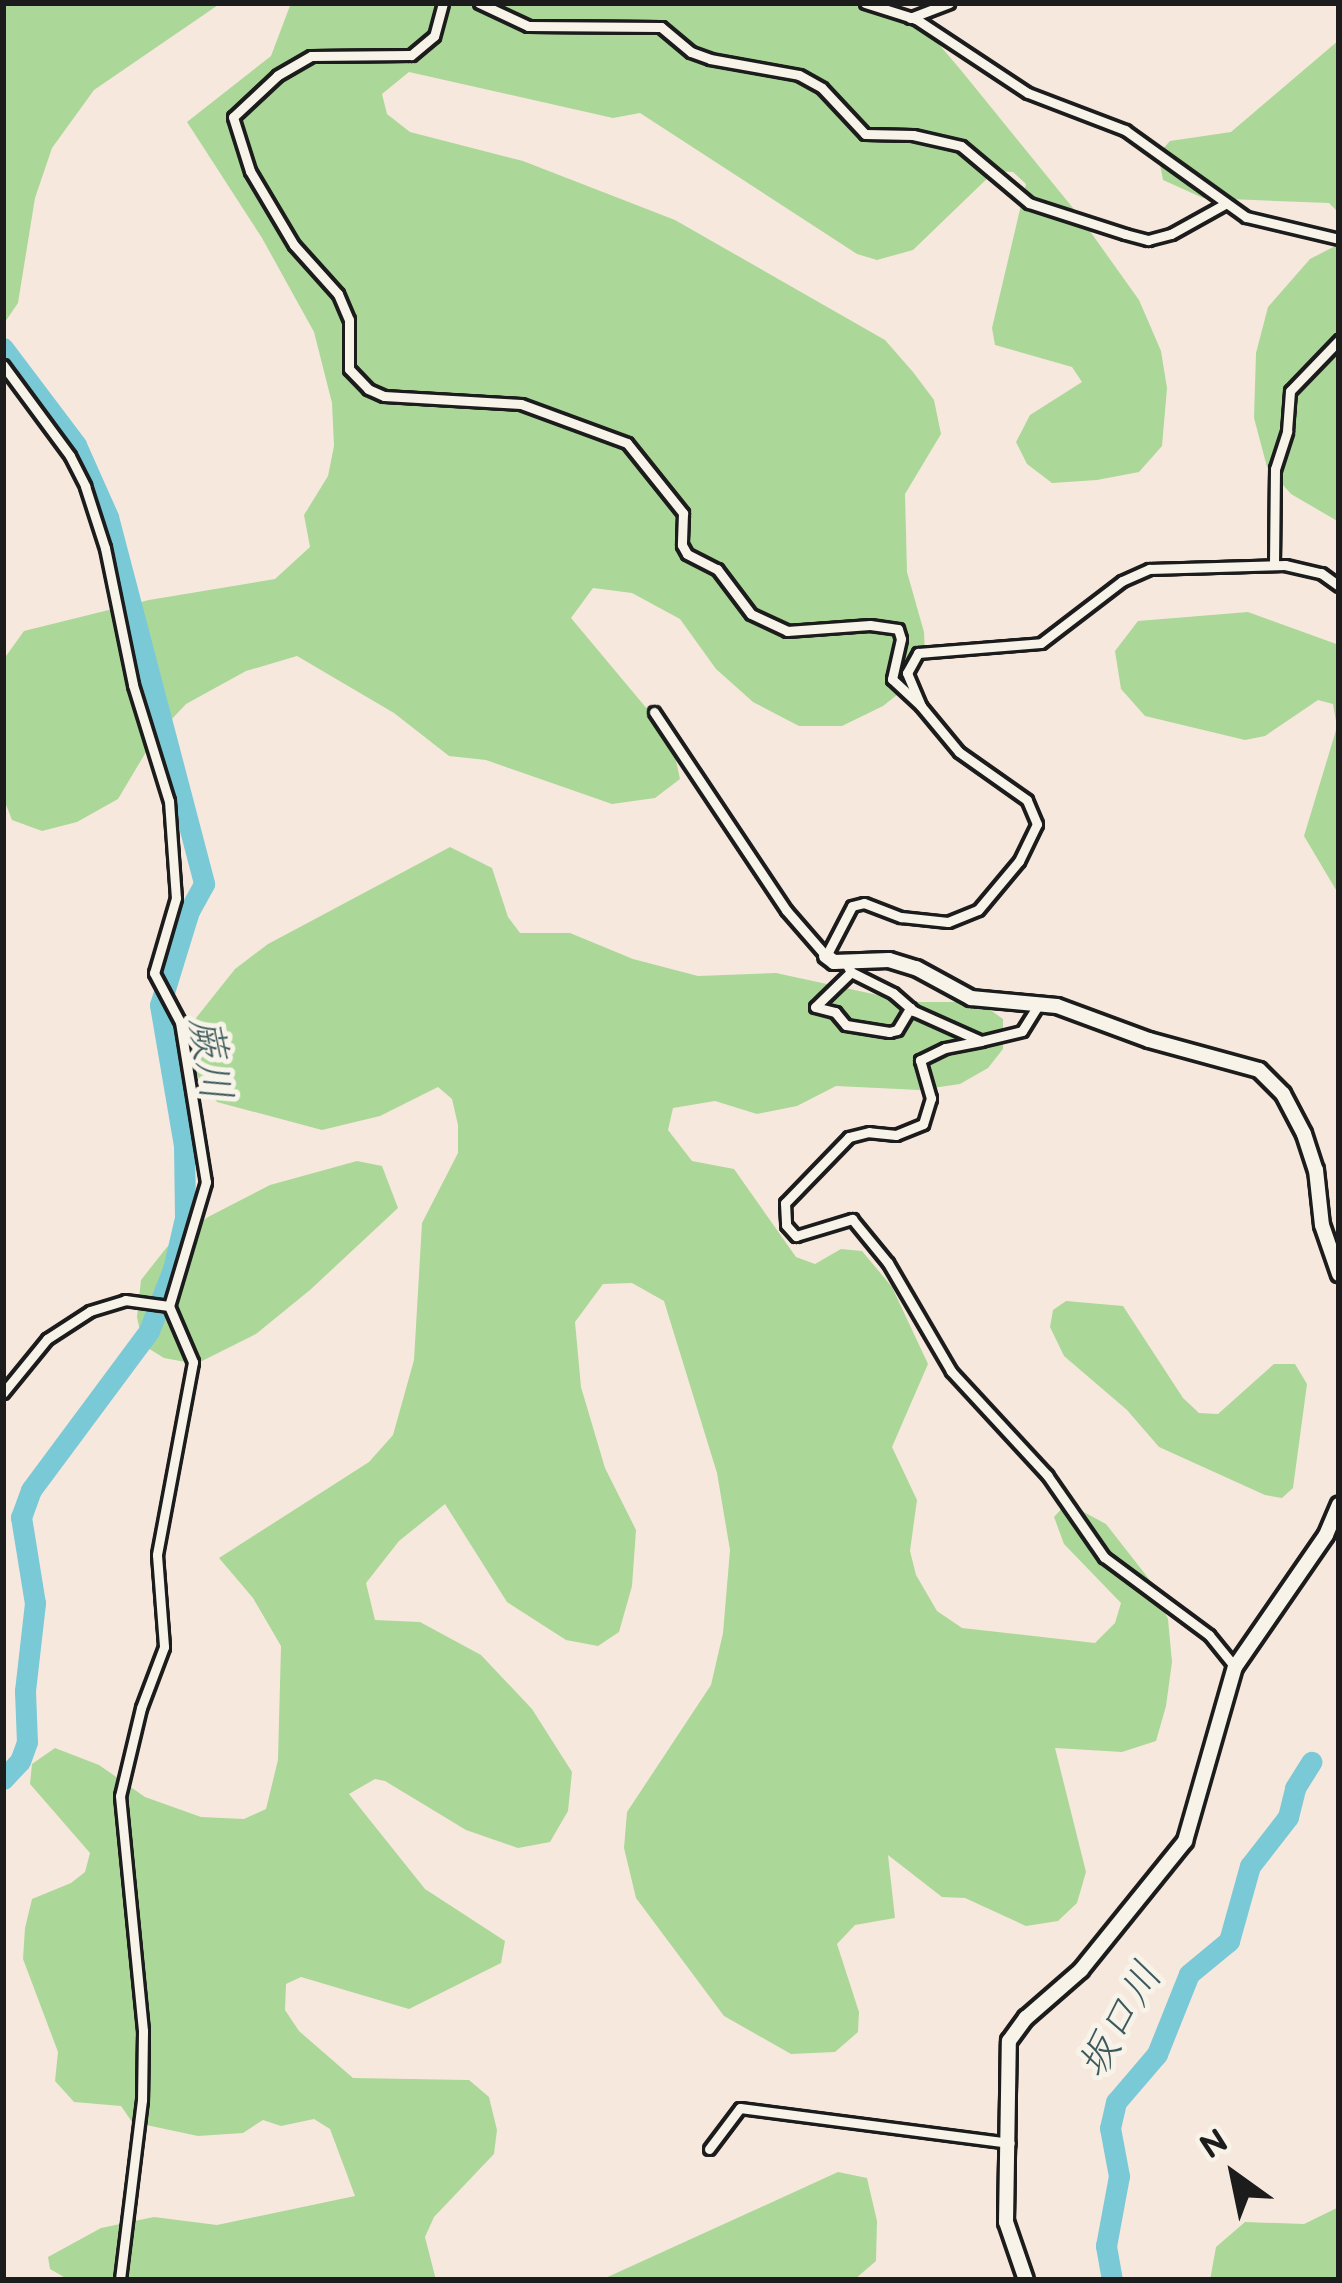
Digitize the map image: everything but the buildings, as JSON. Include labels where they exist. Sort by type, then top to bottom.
[{"type":"street","points":[[443,3],[434,36],[411,55],[311,56],[277,76],[233,116],[250,171],[294,245],[338,295],[349,320],[349,369],[368,389],[384,396],[521,404],[627,443],[683,513],[687,554],[717,569],[751,614],[788,632],[870,625],[898,629],[901,639],[892,680],[959,752],[1027,800],[1036,812],[1034,833],[992,899],[978,910],[949,922],[926,921],[864,903],[844,911],[826,956]]},
{"type":"street","points":[[479,3],[528,26],[661,27],[692,52],[710,59],[799,75],[821,88],[865,134],[913,135],[961,146],[1029,203],[1125,234],[1148,240],[1171,234],[1225,204]]},
{"type":"street","points":[[865,3],[910,18],[1028,94],[1126,130],[1246,217],[1339,239]]},
{"type":"street","points":[[910,18],[950,3]]},
{"type":"street","points":[[1274,564],[1276,469],[1287,431],[1290,391],[1339,340]]},
{"type":"street","points":[[3,365],[70,456],[85,486],[105,548],[133,685],[169,801],[176,898],[154,973],[180,1022],[206,1182],[170,1306],[193,1362],[157,1555],[164,1647],[141,1708],[120,1796],[143,2031],[142,2100],[120,2280]]},
{"type":"street","points":[[921,706],[907,673],[918,652],[1041,643],[1122,581],[1149,569],[1274,564],[1321,573],[1339,586]]},
{"type":"street","points":[[654,712],[786,910],[826,956],[893,992],[910,1008],[981,1041]]},
{"type":"street","points":[[910,1008],[897,1030],[890,1032],[846,1025],[835,1012],[815,1006],[848,968],[889,959],[971,998],[1040,1004],[1149,1040],[1242,1061],[1271,1079],[1292,1108],[1312,1154],[1322,1225],[1339,1274]]},
{"type":"street","points":[[1040,1004],[1022,1031],[945,1048],[920,1060],[931,1098],[923,1124],[896,1135],[869,1132],[849,1137],[785,1203],[786,1225],[796,1236],[853,1220],[888,1263],[951,1371],[1047,1474],[1104,1557],[1209,1635],[1235,1667]]},
{"type":"street","points":[[3,1393],[46,1340],[90,1311],[146,1300],[170,1306]]},
{"type":"street","points":[[1026,2280],[1006,2222],[1009,2042],[1026,2018],[1081,1970],[1185,1840],[1235,1667],[1276,1599],[1326,1535],[1339,1505]]},
{"type":"street","points":[[710,2149],[740,2108],[1010,2143]]},
{"type":"green space","points":[[3,3],[221,3],[94,90],[52,148],[35,198],[18,303],[3,325]]},
{"type":"green space","points":[[291,3],[887,3],[931,35],[960,69],[1077,213],[1139,300],[1161,351],[1167,388],[1162,446],[1139,472],[1097,480],[1052,483],[1027,464],[1016,442],[1030,415],[1082,382],[1072,367],[995,345],[992,328],[1026,184],[1013,172],[995,171],[913,250],[877,260],[857,254],[640,113],[613,118],[409,72],[382,94],[387,114],[410,132],[523,161],[675,220],[885,340],[913,372],[934,400],[941,434],[905,494],[907,572],[924,632],[925,655],[911,684],[883,706],[842,726],[799,726],[753,702],[716,669],[680,619],[632,593],[593,588],[571,618],[658,722],[675,756],[680,779],[655,798],[612,804],[486,760],[449,756],[394,713],[297,656],[246,671],[186,704],[155,737],[118,799],[77,822],[42,831],[12,820],[3,797],[3,686],[6,656],[24,631],[149,600],[275,579],[310,547],[304,515],[328,476],[334,446],[332,403],[314,332],[262,238],[187,122],[271,56]]},
{"type":"green space","points":[[1339,40],[1339,213],[1329,203],[1203,198],[1163,180],[1158,154],[1170,141],[1231,132]]},
{"type":"green space","points":[[1339,244],[1339,522],[1291,494],[1267,467],[1254,418],[1256,353],[1268,307],[1310,259]]},
{"type":"green space","points":[[1248,612],[1339,645],[1339,895],[1304,836],[1337,727],[1333,704],[1318,700],[1265,736],[1245,740],[1145,716],[1121,689],[1115,651],[1138,621]]},
{"type":"green space","points":[[450,847],[492,868],[508,917],[520,933],[570,933],[633,959],[698,976],[776,973],[910,1002],[979,1002],[1003,1019],[1003,1049],[988,1068],[960,1084],[919,1090],[836,1086],[797,1106],[757,1114],[715,1101],[673,1108],[668,1130],[692,1161],[734,1169],[796,1257],[815,1264],[841,1249],[862,1251],[892,1287],[928,1364],[892,1447],[917,1500],[910,1551],[916,1575],[937,1611],[962,1628],[1095,1643],[1115,1623],[1121,1603],[1064,1544],[1054,1517],[1067,1503],[1106,1524],[1149,1579],[1168,1619],[1172,1662],[1166,1706],[1156,1741],[1122,1752],[1055,1748],[1086,1872],[1077,1903],[1058,1921],[1026,1926],[965,1898],[942,1897],[888,1855],[895,1918],[855,1925],[837,1944],[859,2012],[858,2032],[835,2052],[791,2054],[724,2016],[636,1898],[624,1848],[627,1812],[711,1685],[723,1633],[730,1550],[717,1473],[664,1301],[632,1283],[603,1284],[575,1322],[581,1387],[605,1468],[636,1530],[632,1586],[619,1632],[598,1646],[566,1640],[507,1602],[445,1504],[399,1541],[366,1583],[375,1620],[420,1622],[481,1655],[532,1709],[572,1772],[568,1811],[550,1842],[518,1848],[466,1830],[385,1781],[375,1779],[349,1794],[425,1889],[505,1941],[501,1963],[409,2009],[301,1977],[286,1984],[285,2010],[299,2031],[353,2078],[469,2080],[489,2097],[497,2130],[494,2154],[434,2217],[425,2237],[436,2280],[69,2280],[50,2269],[48,2257],[101,2228],[154,2217],[217,2225],[355,2196],[330,2129],[314,2119],[281,2126],[263,2120],[243,2133],[198,2136],[132,2122],[121,2106],[74,2102],[55,2081],[58,2052],[23,1959],[25,1928],[32,1899],[85,1872],[90,1853],[30,1784],[32,1764],[55,1748],[99,1765],[145,1797],[201,1817],[244,1819],[266,1809],[278,1760],[281,1646],[253,1598],[219,1558],[369,1462],[393,1435],[414,1360],[422,1223],[458,1153],[458,1125],[452,1099],[438,1087],[380,1116],[322,1130],[217,1102],[193,1070],[196,1018],[235,969],[268,944]]},
{"type":"green space","points":[[357,1161],[382,1166],[398,1208],[310,1290],[256,1334],[196,1364],[164,1358],[143,1345],[137,1317],[141,1280],[167,1247],[208,1217],[270,1185]]},
{"type":"green space","points":[[1066,1301],[1123,1306],[1183,1398],[1199,1413],[1218,1414],[1274,1364],[1295,1364],[1307,1384],[1293,1488],[1282,1498],[1265,1495],[1159,1447],[1127,1410],[1064,1356],[1050,1327],[1053,1310]]},
{"type":"green space","points":[[838,2172],[867,2178],[877,2221],[876,2261],[854,2280],[601,2280]]},
{"type":"green space","points":[[1339,2207],[1339,2280],[1210,2280],[1216,2247],[1245,2222],[1304,2224]]},
{"type":"waterway","name":"蕨川","points":[[3,348],[76,445],[108,517],[204,884],[189,911],[160,1005],[184,1145],[185,1218],[173,1269],[149,1331],[31,1490],[21,1517],[35,1603],[25,1691],[27,1742],[20,1761],[3,1779]]},
{"type":"waterway","name":"坂口川","points":[[1112,2280],[1106,2246],[1119,2176],[1110,2128],[1116,2102],[1157,2054],[1189,1974],[1229,1941],[1250,1866],[1288,1817],[1295,1788],[1311,1762]]}]
